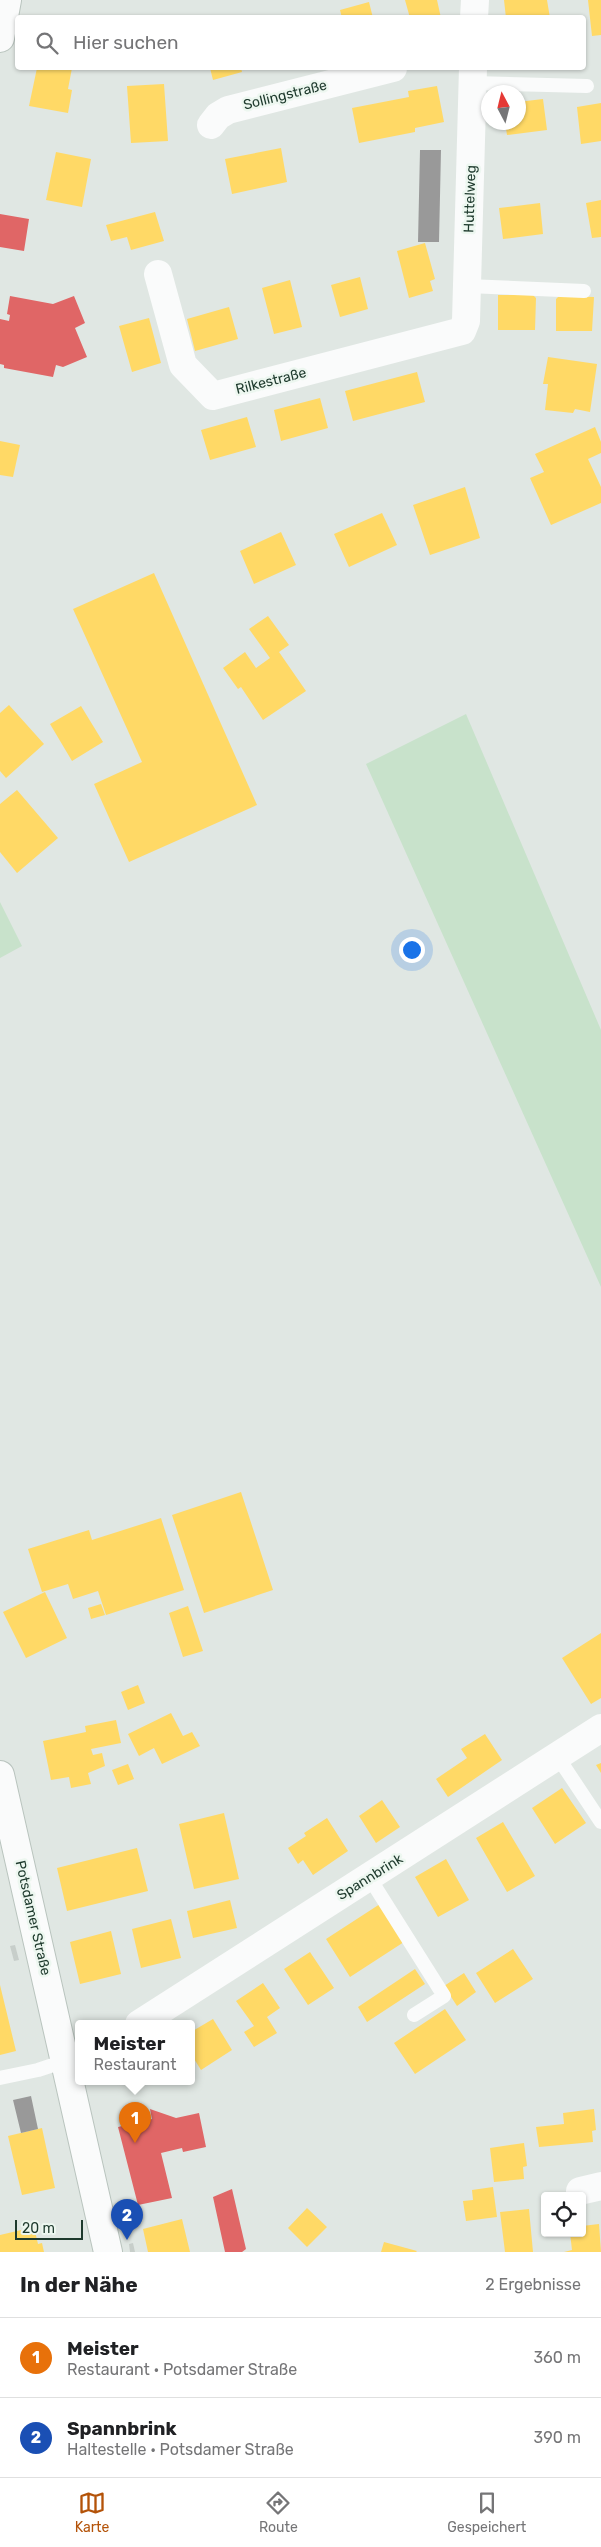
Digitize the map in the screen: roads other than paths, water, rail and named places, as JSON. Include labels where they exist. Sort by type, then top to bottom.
[{"type":"street","points":[[0,38],[7,0]]},
{"type":"street","points":[[474,15],[475,0]]},
{"type":"street","name":"Sollingstraße","points":[[211,125],[218,116],[228,110],[385,70]]},
{"type":"street","name":"Huttelweg","points":[[462,331],[466,322],[468,286],[473,75]]},
{"type":"street","name":"Rilkestraße","points":[[158,274],[183,365],[214,396],[462,331]]},
{"type":"street","name":"Spannbrink","points":[[145,2020],[601,1728]]},
{"type":"street","name":"Potsdamer Straße","points":[[0,1776],[75,2074]]},
{"type":"street","name":"Potsdamer Straße","points":[[77,2085],[108,2252]]},
{"type":"lane","points":[[473,75],[587,86]]},
{"type":"lane","points":[[468,286],[584,291]]},
{"type":"lane","points":[[557,1756],[601,1822]]},
{"type":"lane","points":[[369,1877],[444,1996],[414,2015]]},
{"type":"lane","points":[[0,2078],[38,2070],[72,2058]]},
{"type":"place","name":"Meister","points":[[135,2143]]},
{"type":"place","name":"Spannbrink","points":[[127,2240]]}]
